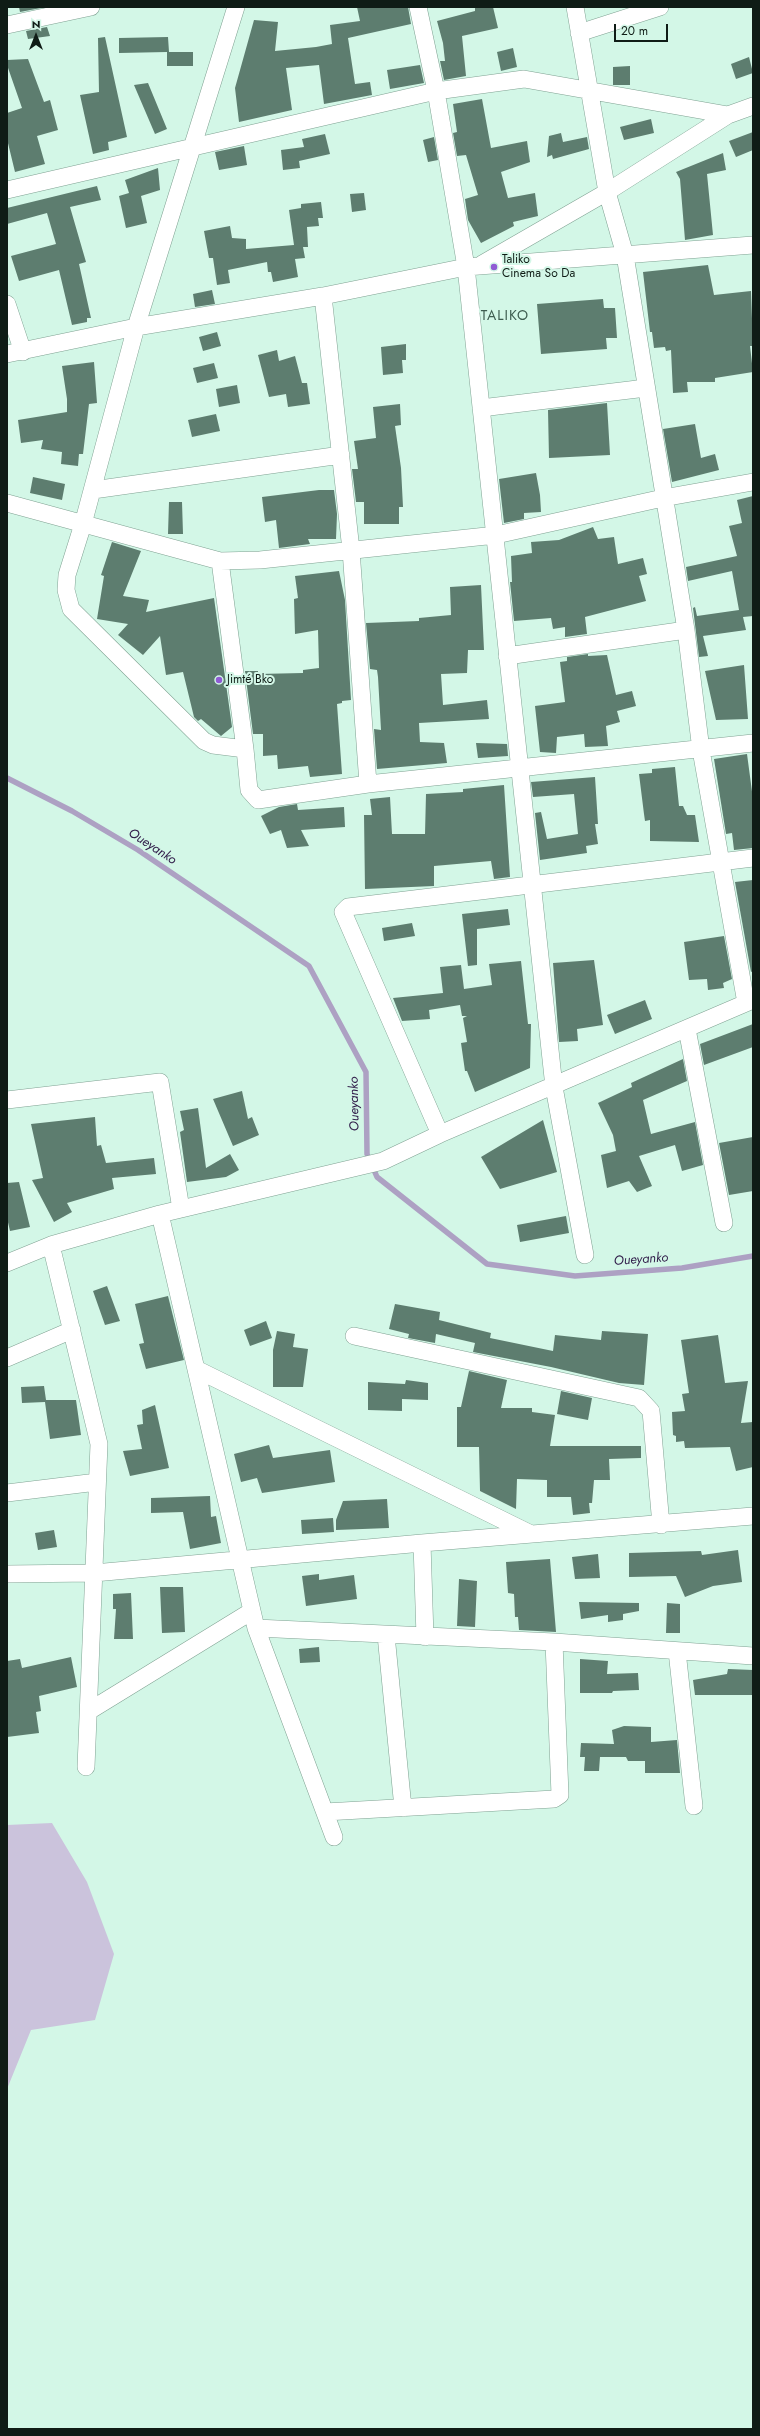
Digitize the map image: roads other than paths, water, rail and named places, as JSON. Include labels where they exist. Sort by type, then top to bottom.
[{"type":"street","points":[[7,25],[48,11],[91,7]]},
{"type":"street","points":[[236,7],[136,327],[84,524],[67,575],[66,590],[71,609],[204,741],[213,745],[245,748]]},
{"type":"street","points":[[418,7],[472,267],[481,408],[496,535],[507,656],[554,1087],[584,1254]]},
{"type":"street","points":[[7,1263],[51,1245],[160,1214],[383,1161],[440,1134],[554,1087],[750,1002],[721,862],[701,750],[686,630],[663,498],[625,255],[607,192],[574,7]]},
{"type":"street","points":[[579,33],[660,7]]},
{"type":"street","points":[[7,190],[436,91],[524,79],[728,115]]},
{"type":"street","points":[[472,267],[607,192],[728,115],[753,106]]},
{"type":"street","points":[[7,304],[15,353],[136,327],[323,296],[472,267],[753,245]]},
{"type":"street","points":[[323,296],[351,550],[368,784]]},
{"type":"street","points":[[481,408],[646,388]]},
{"type":"street","points":[[92,490],[341,455]]},
{"type":"street","points":[[7,503],[220,561],[260,560],[496,535],[663,498],[753,482]]},
{"type":"street","points":[[220,561],[245,748],[248,790],[258,800],[368,784],[701,750],[753,743]]},
{"type":"street","points":[[507,656],[686,630]]},
{"type":"street","points":[[440,1134],[343,912],[348,907],[753,858]]},
{"type":"street","points":[[687,1029],[724,1223]]},
{"type":"street","points":[[7,1100],[160,1082],[181,1209]]},
{"type":"street","points":[[160,1214],[256,1628],[334,1837]]},
{"type":"street","points":[[51,1245],[99,1444],[86,1767]]},
{"type":"street","points":[[7,1358],[72,1330]]},
{"type":"street","points":[[354,1336],[639,1398],[651,1411],[662,1525]]},
{"type":"street","points":[[196,1369],[531,1534]]},
{"type":"street","points":[[7,1493],[98,1482]]},
{"type":"street","points":[[7,1574],[94,1573],[422,1543],[662,1525],[753,1516]]},
{"type":"street","points":[[422,1543],[425,1637]]},
{"type":"street","points":[[89,1711],[252,1611]]},
{"type":"street","points":[[256,1628],[554,1642],[753,1656]]},
{"type":"street","points":[[386,1635],[402,1808]]},
{"type":"street","points":[[325,1812],[554,1799],[560,1795],[554,1642]]},
{"type":"street","points":[[677,1651],[694,1806]]},
{"type":"waterway","name":"Oueyanko","points":[[7,778],[72,811],[138,850],[309,966],[366,1072],[367,1154],[377,1177],[487,1264],[575,1276],[682,1268],[753,1256]]},
{"type":"place","name":"Taliko Cinema So Da","points":[[494,267]]},
{"type":"place","name":"Jimté Bko","points":[[219,680]]},
{"type":"district","name":"TALIKO","points":[[505,317]]}]
